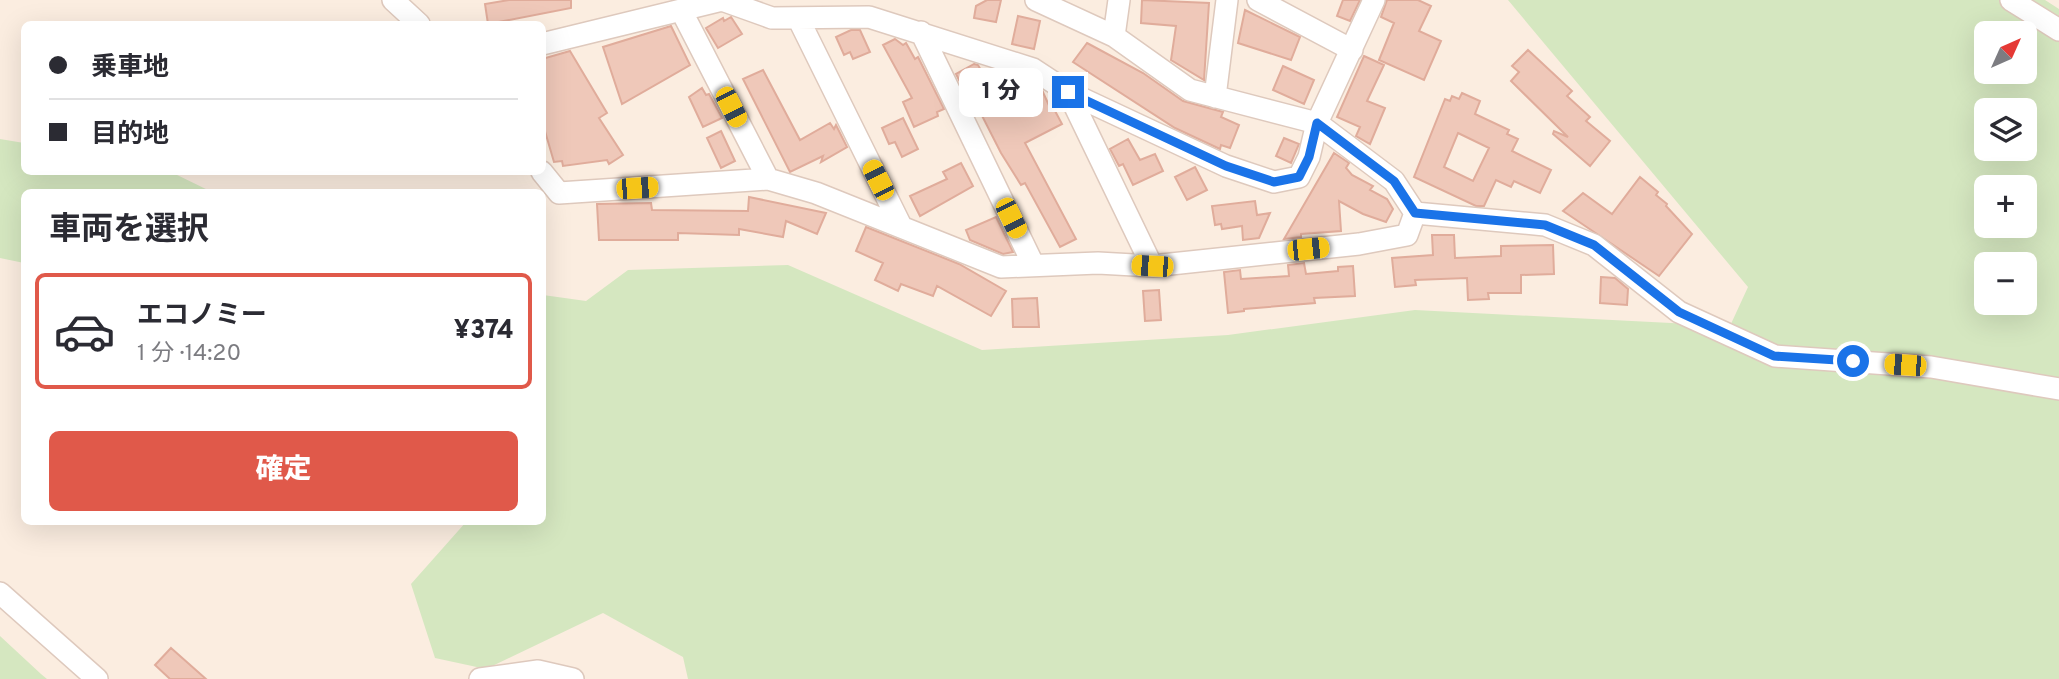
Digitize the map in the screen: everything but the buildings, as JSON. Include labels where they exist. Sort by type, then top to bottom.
[{"type":"street","points":[[393,0],[416,21]]},
{"type":"street","points":[[546,43],[682,12],[722,0],[772,18],[799,20],[869,17],[1033,69],[1068,92],[1226,166],[1274,182],[1299,177],[1309,157],[1317,123],[1374,0]]},
{"type":"street","points":[[1037,0],[1114,36],[1190,90],[1317,123],[1394,181],[1415,213]]},
{"type":"street","points":[[1114,36],[1119,0]]},
{"type":"street","points":[[1215,97],[1227,0]]},
{"type":"street","points":[[1258,0],[1352,50]]},
{"type":"street","points":[[2011,0],[2059,30]]},
{"type":"street","points":[[682,12],[768,179]]},
{"type":"street","points":[[799,20],[901,226]]},
{"type":"street","points":[[921,32],[1033,264]]},
{"type":"street","points":[[1068,92],[1152,266]]},
{"type":"street","points":[[544,175],[559,193],[768,179],[901,226],[1001,267],[1033,264],[1152,266],[1402,236],[1408,234],[1415,213]]},
{"type":"street","points":[[1415,213],[1545,225],[1594,245],[1679,312],[1774,356],[1931,367],[2059,389]]},
{"type":"street","points":[[0,593],[97,679]]},
{"type":"street","points":[[480,679],[538,671],[573,679]]},
{"type":"green space","points":[[1508,0],[2045,0],[2059,9],[2059,679],[688,679],[683,657],[603,613],[486,669],[435,658],[411,584],[463,525],[546,525],[546,295],[586,301],[628,270],[788,265],[982,350],[1228,335],[1415,310],[1730,326],[1748,287]]},
{"type":"green space","points":[[0,139],[21,142],[21,175],[177,175],[206,189],[21,189],[21,262],[0,258]]},
{"type":"green space","points":[[0,636],[41,674],[47,679],[0,679]]},
{"type":"route","points":[[1068,92],[1226,166],[1274,182],[1299,177],[1309,157],[1317,123],[1394,181],[1415,213],[1545,225],[1594,245],[1679,312],[1774,356],[1853,361]]}]
